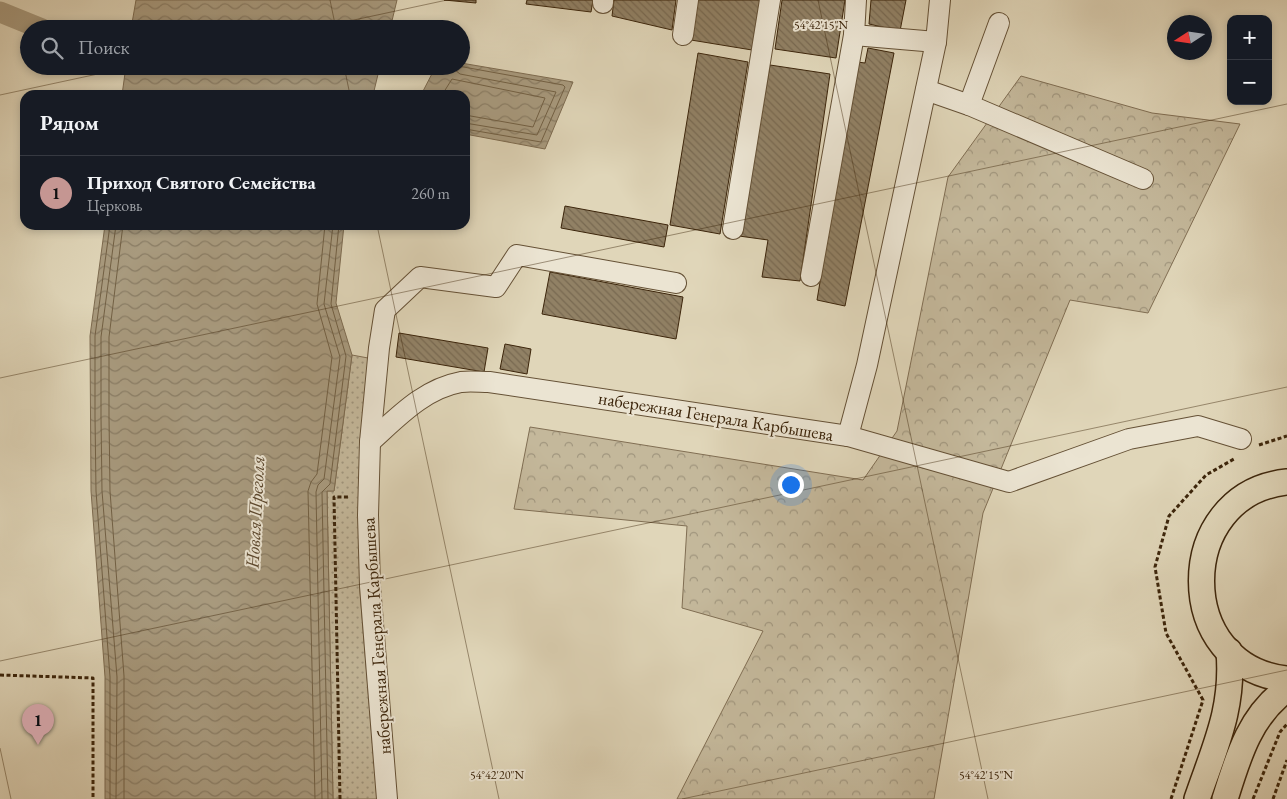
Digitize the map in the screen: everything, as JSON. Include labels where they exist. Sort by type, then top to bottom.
[{"type":"main road","points":[[1287,482],[1260,489],[1243,498],[1228,510],[1216,526],[1207,543],[1201,562],[1200,581],[1202,600],[1208,619],[1217,636],[1229,651],[1262,672],[1287,678]]},
{"type":"main road","points":[[1197,799],[1218,740],[1229,700],[1232,678],[1229,651]]},
{"type":"main road","points":[[1225,799],[1251,726],[1264,710],[1287,689]]},
{"type":"street","points":[[683,35],[688,0]]},
{"type":"street","points":[[733,229],[770,0]]},
{"type":"street","points":[[811,276],[854,35],[856,0]]},
{"type":"street","name":"набережная Генерала Карбышева","points":[[370,442],[415,401],[438,390],[462,382],[489,382],[848,436],[867,366],[926,90],[936,42],[940,0]]},
{"type":"street","points":[[969,105],[999,23]]},
{"type":"street","points":[[854,35],[936,42]]},
{"type":"street","points":[[926,90],[969,105],[1143,179]]},
{"type":"street","name":"набережная Генерала Карбышева","points":[[387,799],[370,586],[368,479],[370,442],[385,310],[420,277],[496,287],[517,255],[676,283]]},
{"type":"street","points":[[848,436],[1009,482],[1129,439],[1198,426],[1240,439]]},
{"type":"path","points":[[340,799],[334,496],[348,497],[368,479]]},
{"type":"path","points":[[0,676],[93,678],[93,799]]},
{"type":"path","points":[[1253,799],[1280,732],[1287,724]]},
{"type":"path","points":[[1273,799],[1287,760]]},
{"type":"green space","points":[[1021,76],[1152,113],[1240,124],[1148,313],[1070,300],[983,513],[934,799],[677,799],[763,631],[682,608],[687,526],[514,509],[530,427],[863,480],[897,431],[948,177]]},
{"type":"green space","points":[[352,355],[368,358],[360,591],[377,799],[333,799],[327,491],[334,491]]},
{"type":"water","points":[[136,0],[397,0],[392,20],[133,20]]},
{"type":"water","points":[[470,65],[573,82],[545,149],[470,135],[470,90],[424,90],[431,75],[470,75]]},
{"type":"water","points":[[125,75],[378,75],[374,90],[123,90]]},
{"type":"water","name":"Новая Преголя","points":[[104,230],[343,230],[336,303],[352,355],[334,491],[327,491],[333,799],[105,799],[105,677],[91,491],[90,336]]},
{"type":"building","points":[[444,0],[476,0],[476,3]]},
{"type":"building","points":[[527,0],[593,0],[591,12],[526,4]]},
{"type":"building","points":[[614,0],[676,0],[672,30],[612,16]]},
{"type":"building","points":[[697,0],[761,0],[752,50],[691,40]]},
{"type":"building","points":[[782,0],[845,0],[836,58],[775,49]]},
{"type":"building","points":[[871,0],[906,0],[900,31],[869,24]]},
{"type":"building","points":[[868,48],[894,53],[845,306],[817,300],[857,62],[865,63]]},
{"type":"building","points":[[698,53],[748,62],[720,234],[670,225]]},
{"type":"building","points":[[770,65],[830,74],[800,281],[762,277],[768,240],[739,236]]},
{"type":"building","points":[[565,206],[668,225],[664,247],[561,228]]},
{"type":"building","points":[[550,272],[683,297],[676,339],[542,314]]},
{"type":"building","points":[[399,333],[488,348],[484,372],[396,357]]},
{"type":"building","points":[[505,344],[531,349],[527,374],[500,369]]},
{"type":"waterway","points":[[0,12],[20,20]]},
{"type":"place","name":"Приход Святого Семейства","points":[[38,745]]}]
